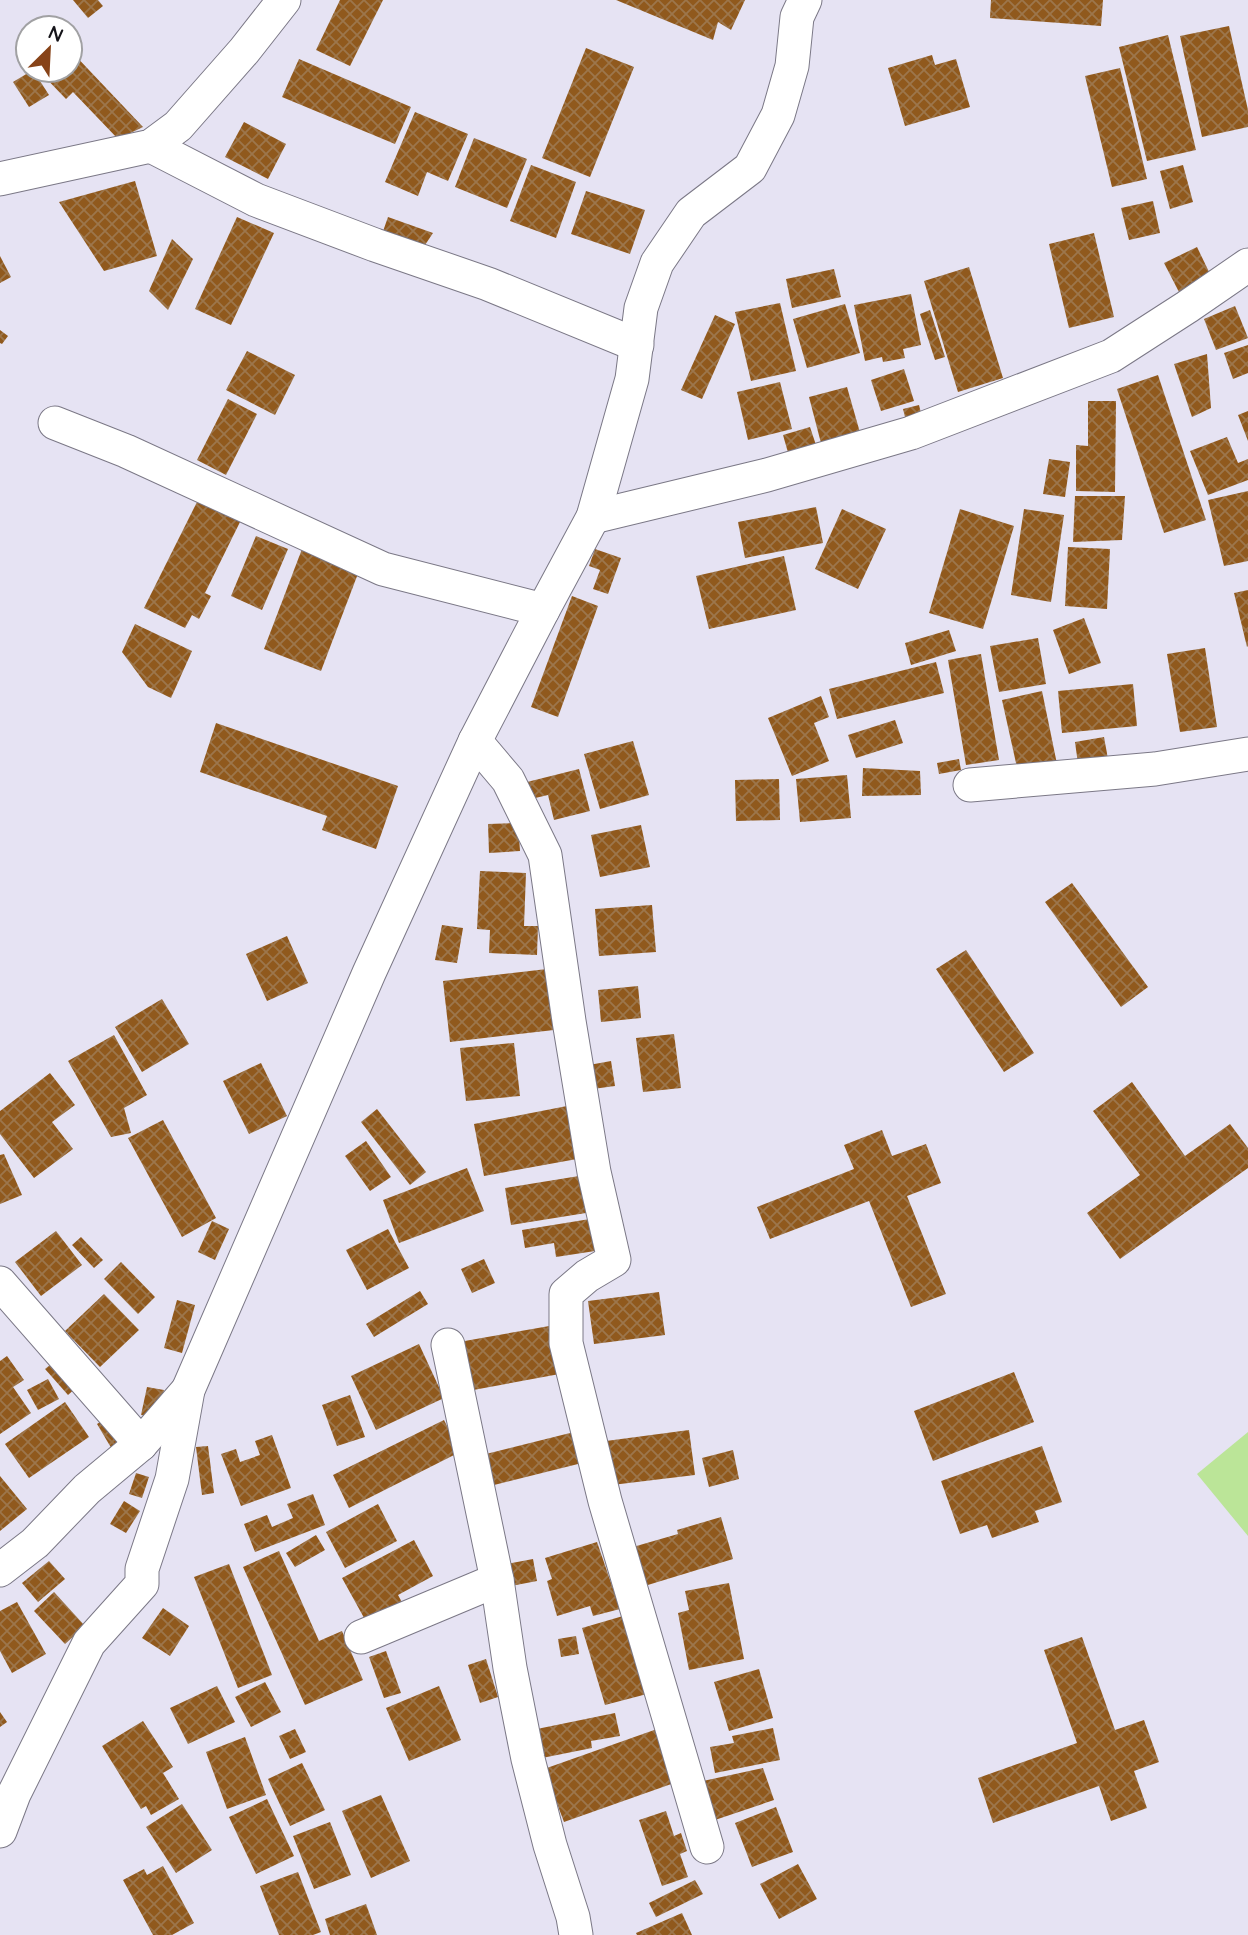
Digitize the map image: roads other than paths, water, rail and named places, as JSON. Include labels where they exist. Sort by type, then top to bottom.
[{"type":"street","points":[[0,179],[151,146],[178,126],[244,51],[284,0]]},
{"type":"street","points":[[0,1831],[14,1794],[89,1643],[142,1584],[142,1569],[173,1479],[188,1390],[364,986],[475,741],[593,517],[632,380],[642,308],[657,263],[691,213],[750,168],[778,115],[792,66],[797,17],[805,0]]},
{"type":"street","points":[[151,146],[256,200],[374,245],[488,284],[636,345]]},
{"type":"street","points":[[593,517],[767,475],[911,433],[1111,356],[1248,265]]},
{"type":"street","points":[[55,423],[125,451],[383,569],[542,610]]},
{"type":"street","points":[[475,741],[508,780],[545,855],[594,1172],[614,1260],[587,1276],[566,1294],[566,1343],[605,1501],[707,1847]]},
{"type":"street","points":[[970,785],[1155,769],[1248,754]]},
{"type":"street","points":[[0,1283],[141,1444]]},
{"type":"street","points":[[448,1345],[497,1580],[510,1668],[528,1759],[576,1935]]},
{"type":"street","points":[[0,1570],[35,1543],[87,1489],[141,1444],[188,1390]]},
{"type":"street","points":[[362,1637],[497,1580]]}]
